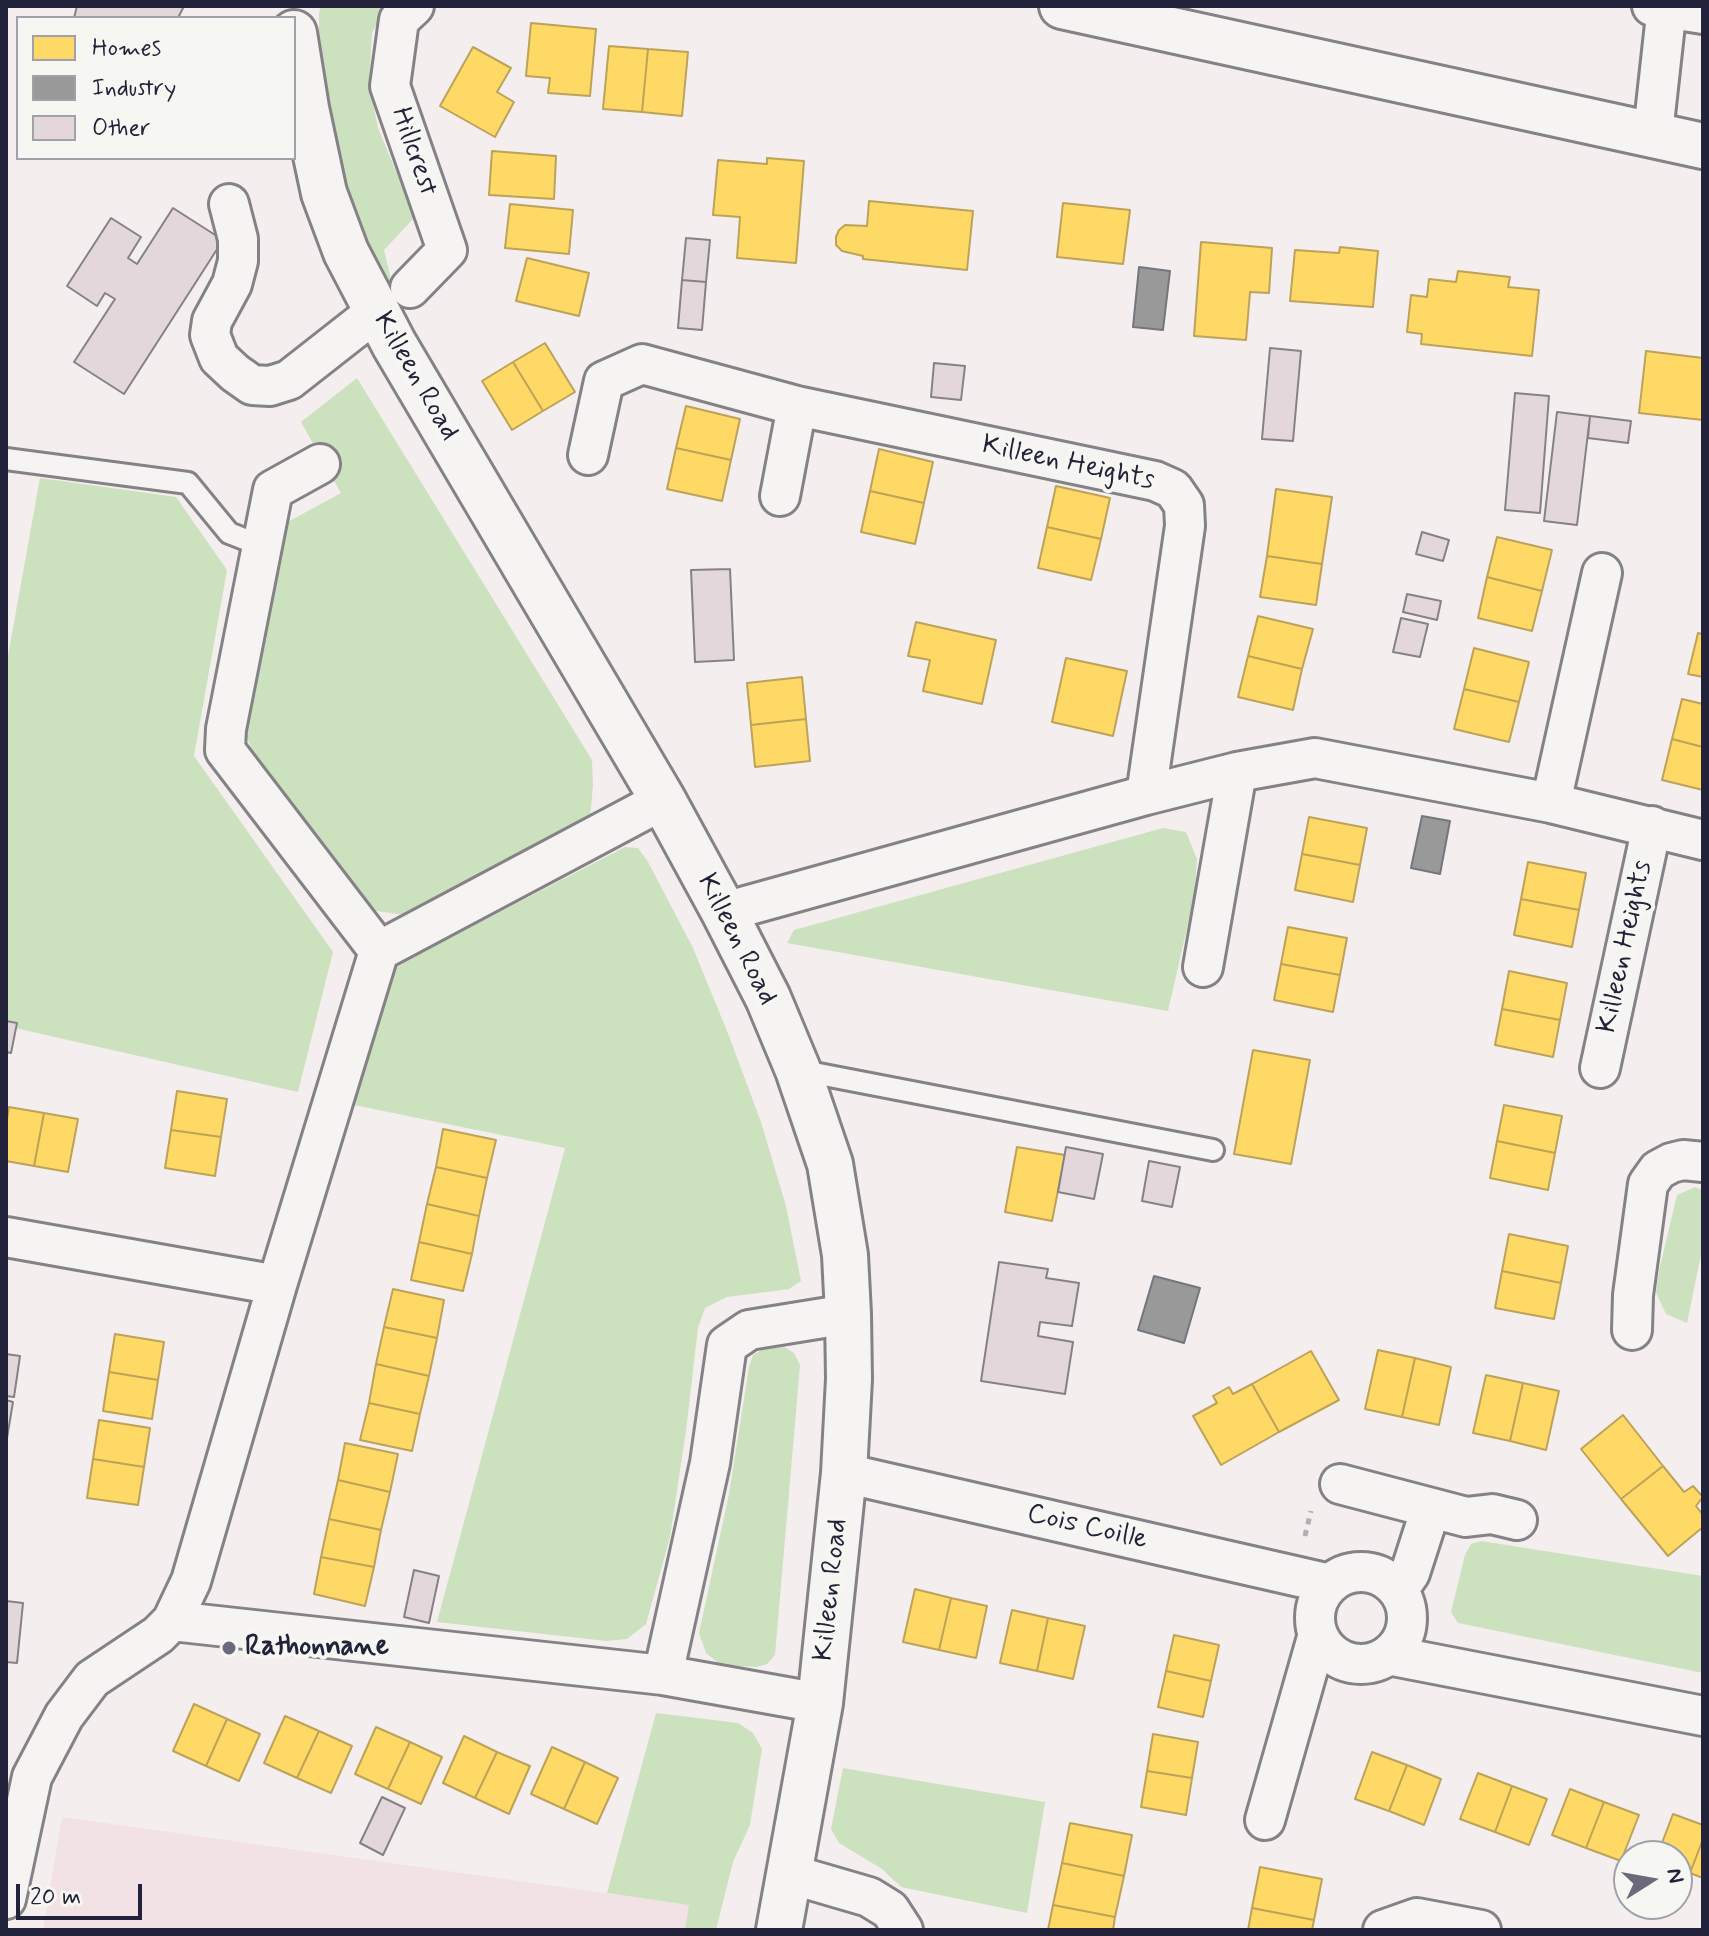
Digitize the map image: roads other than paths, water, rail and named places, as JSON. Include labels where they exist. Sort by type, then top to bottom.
[{"type":"street","name":"Hillcrest","points":[[394,300],[447,250],[390,86],[399,20],[414,6]]},
{"type":"street","points":[[1062,6],[1703,146]]},
{"type":"street","points":[[1653,133],[1672,9]]},
{"type":"street","name":"Killeen Road","points":[[296,44],[324,193],[346,252],[394,300],[401,357],[663,800],[724,912],[768,998],[824,1142],[836,1190],[845,1255],[849,1379],[844,1473],[820,1703],[779,1930]]},
{"type":"street","points":[[229,204],[238,239],[238,261],[232,284],[212,321],[210,335],[219,358],[252,385],[270,386],[289,380],[394,300]]},
{"type":"street","name":"Killeen Heights","points":[[588,455],[604,381],[642,364],[797,406],[1155,481],[1173,489],[1184,505],[1185,526],[1146,795]]},
{"type":"street","points":[[780,496],[797,406]]},
{"type":"street","points":[[320,464],[273,490],[226,729],[225,750],[379,951]]},
{"type":"street","points":[[1551,803],[1602,573]]},
{"type":"street","name":"Killeen Heights","points":[[724,912],[1146,795],[1237,772],[1315,758],[1551,803],[1703,840]]},
{"type":"street","points":[[1203,967],[1237,772]]},
{"type":"street","points":[[6,1899],[19,1775],[92,1679],[158,1635],[172,1621],[191,1581],[379,951],[663,800]]},
{"type":"street","name":"Killeen Heights","points":[[1600,1068],[1652,826]]},
{"type":"street","points":[[1632,1330],[1633,1295],[1648,1184],[1658,1170],[1671,1163],[1683,1160],[1703,1162]]},
{"type":"street","points":[[6,1237],[277,1285]]},
{"type":"street","points":[[663,1675],[710,1463],[727,1345],[749,1330],[848,1314]]},
{"type":"street","name":"Cois Coille","points":[[844,1473],[1312,1580]]},
{"type":"street","points":[[1340,1484],[1466,1517],[1492,1514],[1517,1520]]},
{"type":"street","points":[[1398,1590],[1410,1573],[1431,1508]]},
{"type":"street","points":[[1265,1820],[1318,1634],[1312,1580],[1358,1572],[1373,1573],[1387,1579],[1398,1590],[1407,1617],[1405,1632],[1388,1655],[1376,1661],[1348,1661],[1335,1656],[1318,1634]]},
{"type":"street","points":[[172,1621],[663,1675],[820,1703]]},
{"type":"street","points":[[1388,1655],[1703,1716]]},
{"type":"street","points":[[790,1874],[869,1897],[890,1910],[903,1930]]},
{"type":"street","points":[[1383,1930],[1417,1918],[1481,1930]]},
{"type":"lane","points":[[6,459],[188,483],[229,533],[262,546]]},
{"type":"lane","points":[[798,1070],[1213,1150]]},
{"type":"place","name":"Rathonnane","points":[[229,1648]]}]
